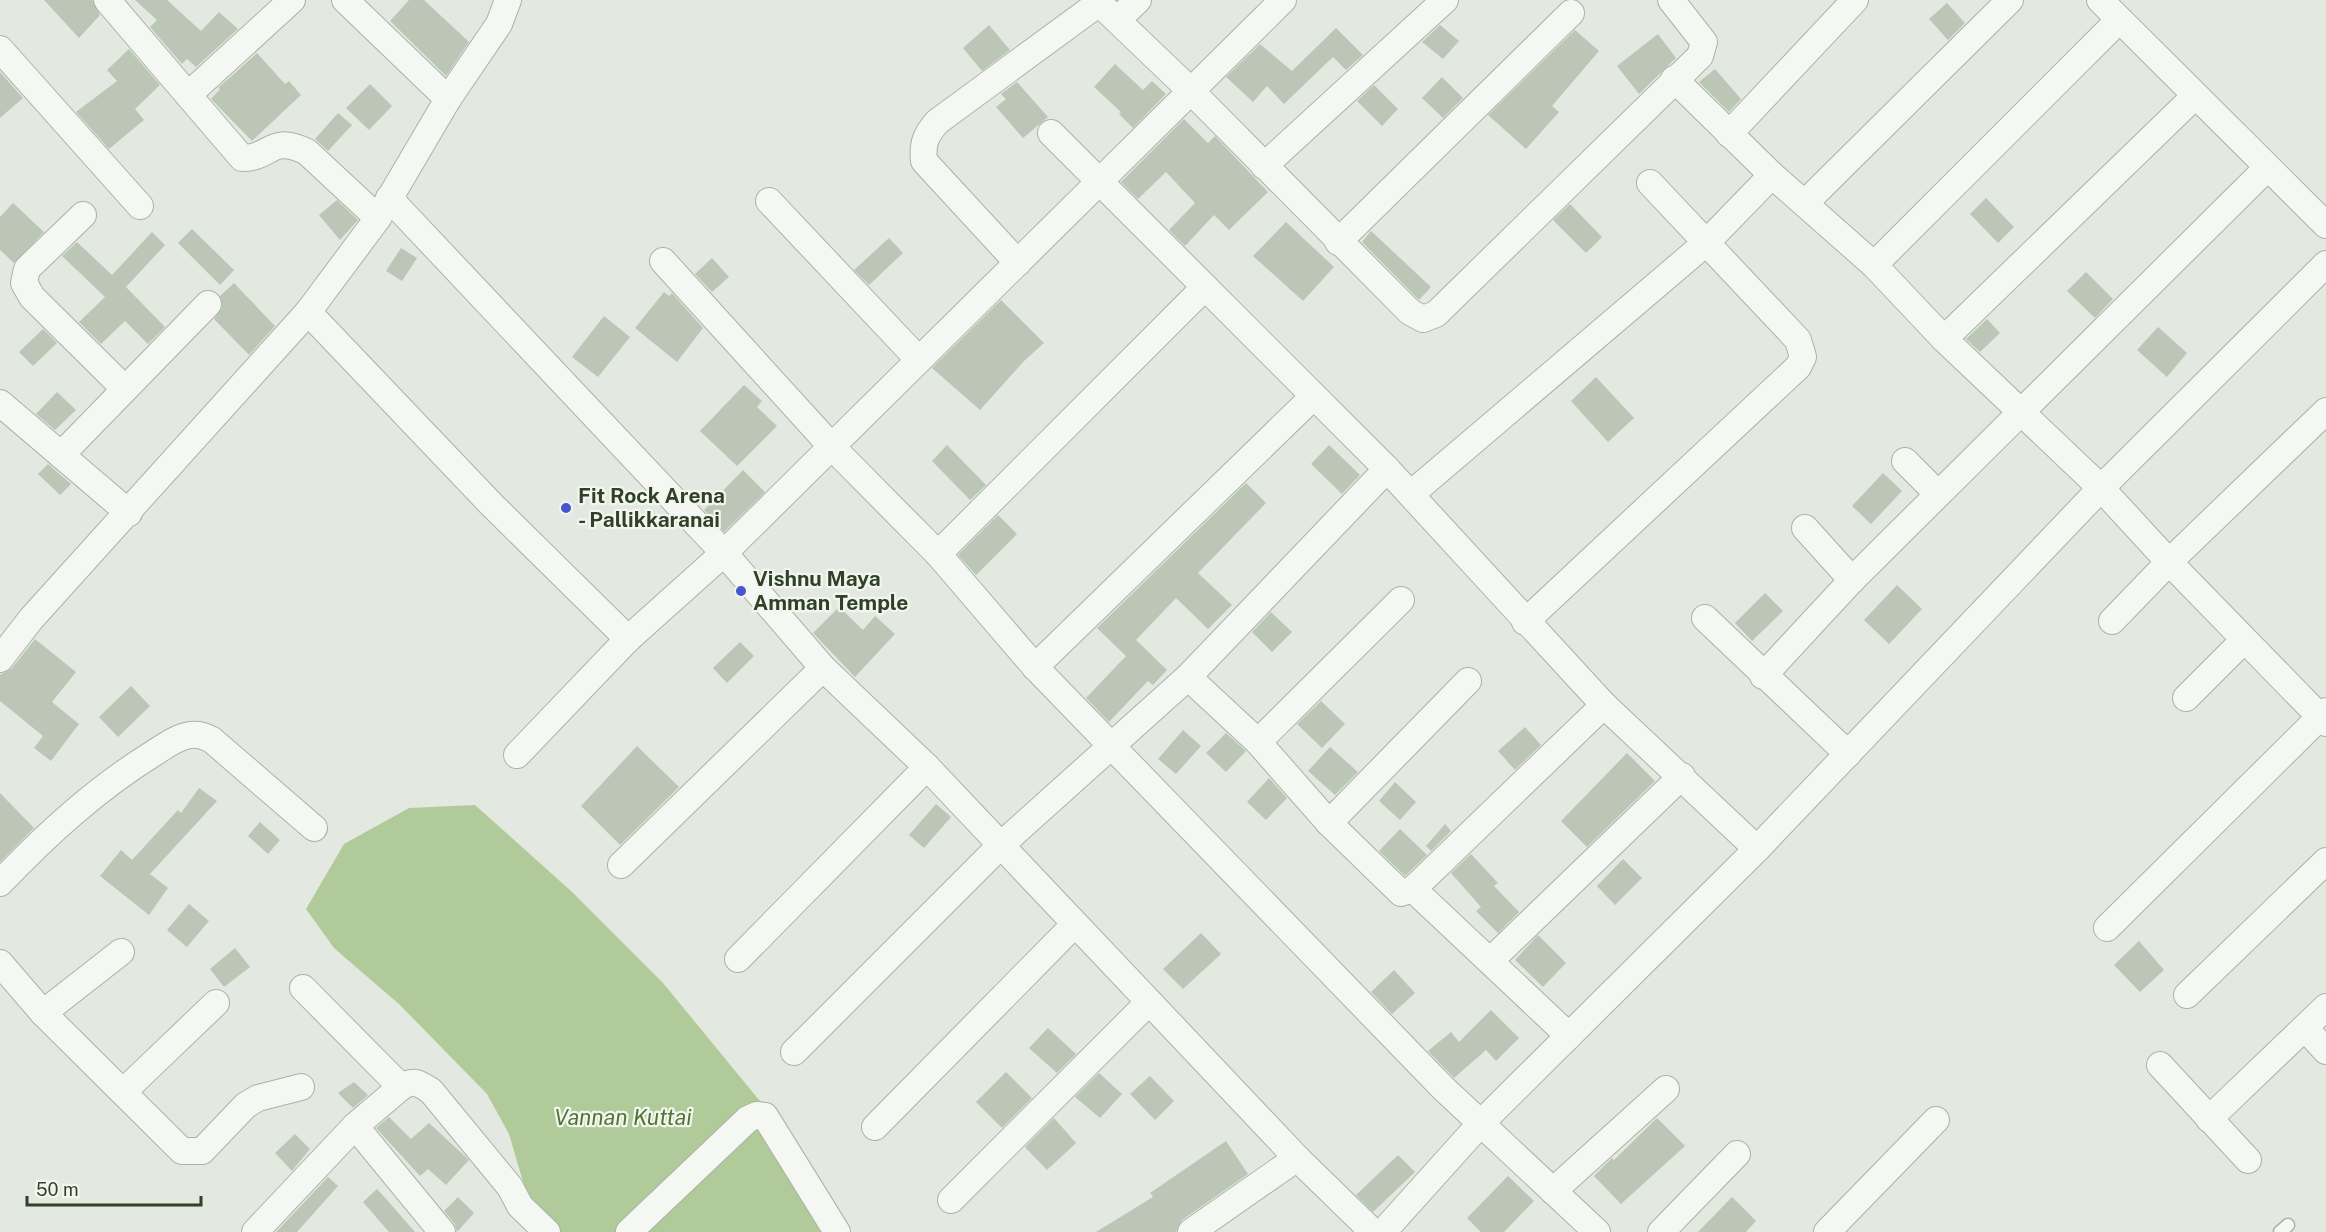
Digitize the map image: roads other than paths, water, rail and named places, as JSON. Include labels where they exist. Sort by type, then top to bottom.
[{"type":"street","points":[[107,0],[242,158],[253,158],[264,150],[281,144],[296,147],[307,152],[384,208],[724,553],[823,669],[927,767],[1297,1158],[1372,1232]]},
{"type":"street","points":[[188,95],[292,0]]},
{"type":"street","points":[[345,0],[448,99]]},
{"type":"street","points":[[0,659],[31,618],[129,513],[308,312],[384,208],[448,99],[499,24],[508,0]]},
{"type":"street","points":[[1018,263],[924,161],[922,147],[927,134],[937,122],[1104,8],[1138,0]]},
{"type":"street","points":[[517,755],[628,639],[724,553],[1283,0]]},
{"type":"street","points":[[1264,166],[1445,0]]},
{"type":"street","points":[[1104,8],[1191,91],[1338,242],[1410,312],[1423,319],[1436,314],[1700,56],[1704,42],[1671,0]]},
{"type":"street","points":[[1730,134],[1855,0]]},
{"type":"street","points":[[1805,203],[2010,0]]},
{"type":"street","points":[[2100,0],[2326,225]]},
{"type":"street","points":[[1338,242],[1571,13]]},
{"type":"street","points":[[1874,265],[2119,20]]},
{"type":"street","points":[[0,49],[140,206]]},
{"type":"street","points":[[1674,79],[1772,175],[1874,265],[1944,339],[2101,488],[2244,640],[2324,717],[2107,928]]},
{"type":"street","points":[[1944,339],[2195,96]]},
{"type":"street","points":[[1051,132],[1099,183],[1387,469],[1525,622],[1604,705],[1757,849]]},
{"type":"street","points":[[1763,676],[1852,580],[2267,168]]},
{"type":"street","points":[[1411,494],[1707,242],[1772,175]]},
{"type":"street","points":[[1525,622],[1798,367],[1803,357],[1798,340],[1650,183]]},
{"type":"street","points":[[769,201],[919,360]]},
{"type":"street","points":[[83,215],[27,269],[24,283],[32,297],[124,389]]},
{"type":"street","points":[[663,261],[832,447],[938,554],[1035,667],[1113,745],[1434,1080],[1597,1232]]},
{"type":"street","points":[[1383,1232],[1481,1123],[1757,849],[2101,488],[2326,264]]},
{"type":"street","points":[[938,554],[1205,287]]},
{"type":"street","points":[[61,454],[208,304]]},
{"type":"street","points":[[308,312],[490,503],[628,639]]},
{"type":"street","points":[[1035,667],[1314,396]]},
{"type":"street","points":[[0,403],[129,513]]},
{"type":"street","points":[[2112,621],[2169,562],[2326,411]]},
{"type":"street","points":[[1905,461],[1938,494]]},
{"type":"street","points":[[794,1052],[1001,845],[1188,677],[1387,469]]},
{"type":"street","points":[[1805,528],[1852,580]]},
{"type":"street","points":[[1258,742],[1401,600]]},
{"type":"street","points":[[1705,618],[1763,676],[1848,754]]},
{"type":"street","points":[[2186,698],[2244,640]]},
{"type":"street","points":[[621,865],[823,669]]},
{"type":"street","points":[[1188,677],[1258,742],[1329,823],[1396,889],[1406,893],[1413,889],[1604,705]]},
{"type":"street","points":[[1329,823],[1468,681]]},
{"type":"street","points":[[0,883],[84,801],[124,771],[176,740],[189,735],[202,735],[212,741],[314,828]]},
{"type":"street","points":[[738,959],[927,767]]},
{"type":"street","points":[[1490,961],[1682,776]]},
{"type":"street","points":[[2187,995],[2326,861]]},
{"type":"street","points":[[1413,889],[1569,1036]]},
{"type":"street","points":[[875,1127],[1075,924]]},
{"type":"street","points":[[43,1013],[121,952]]},
{"type":"street","points":[[0,963],[43,1013],[182,1151],[202,1151],[246,1106],[258,1098],[301,1087]]},
{"type":"street","points":[[303,988],[401,1087]]},
{"type":"street","points":[[951,1200],[1149,1002]]},
{"type":"street","points":[[123,1092],[216,1003]]},
{"type":"street","points":[[2209,1119],[2326,1007]]},
{"type":"street","points":[[2304,1028],[2326,1051]]},
{"type":"street","points":[[2160,1065],[2248,1160]]},
{"type":"street","points":[[255,1232],[355,1126],[401,1087],[409,1082],[418,1082],[431,1091],[510,1187],[520,1206],[547,1232]]},
{"type":"street","points":[[1553,1191],[1666,1089]]},
{"type":"street","points":[[629,1232],[748,1119],[757,1115],[765,1116],[837,1232]]},
{"type":"street","points":[[1827,1232],[1936,1120]]},
{"type":"street","points":[[355,1126],[442,1232]]},
{"type":"street","points":[[1661,1232],[1737,1154]]},
{"type":"street","points":[[1191,1232],[1297,1158]]},
{"type":"water","name":"Vannan Kuttai","points":[[475,805],[571,891],[663,983],[783,1129],[846,1232],[559,1232],[529,1202],[509,1134],[487,1094],[400,1005],[334,948],[306,909],[344,844],[409,808]]},
{"type":"place","name":"Fit Rock Arena - Pallikkaranai","points":[[566,508]]},
{"type":"place","name":"Vishnu Maya Amman Temple","points":[[741,591]]}]
